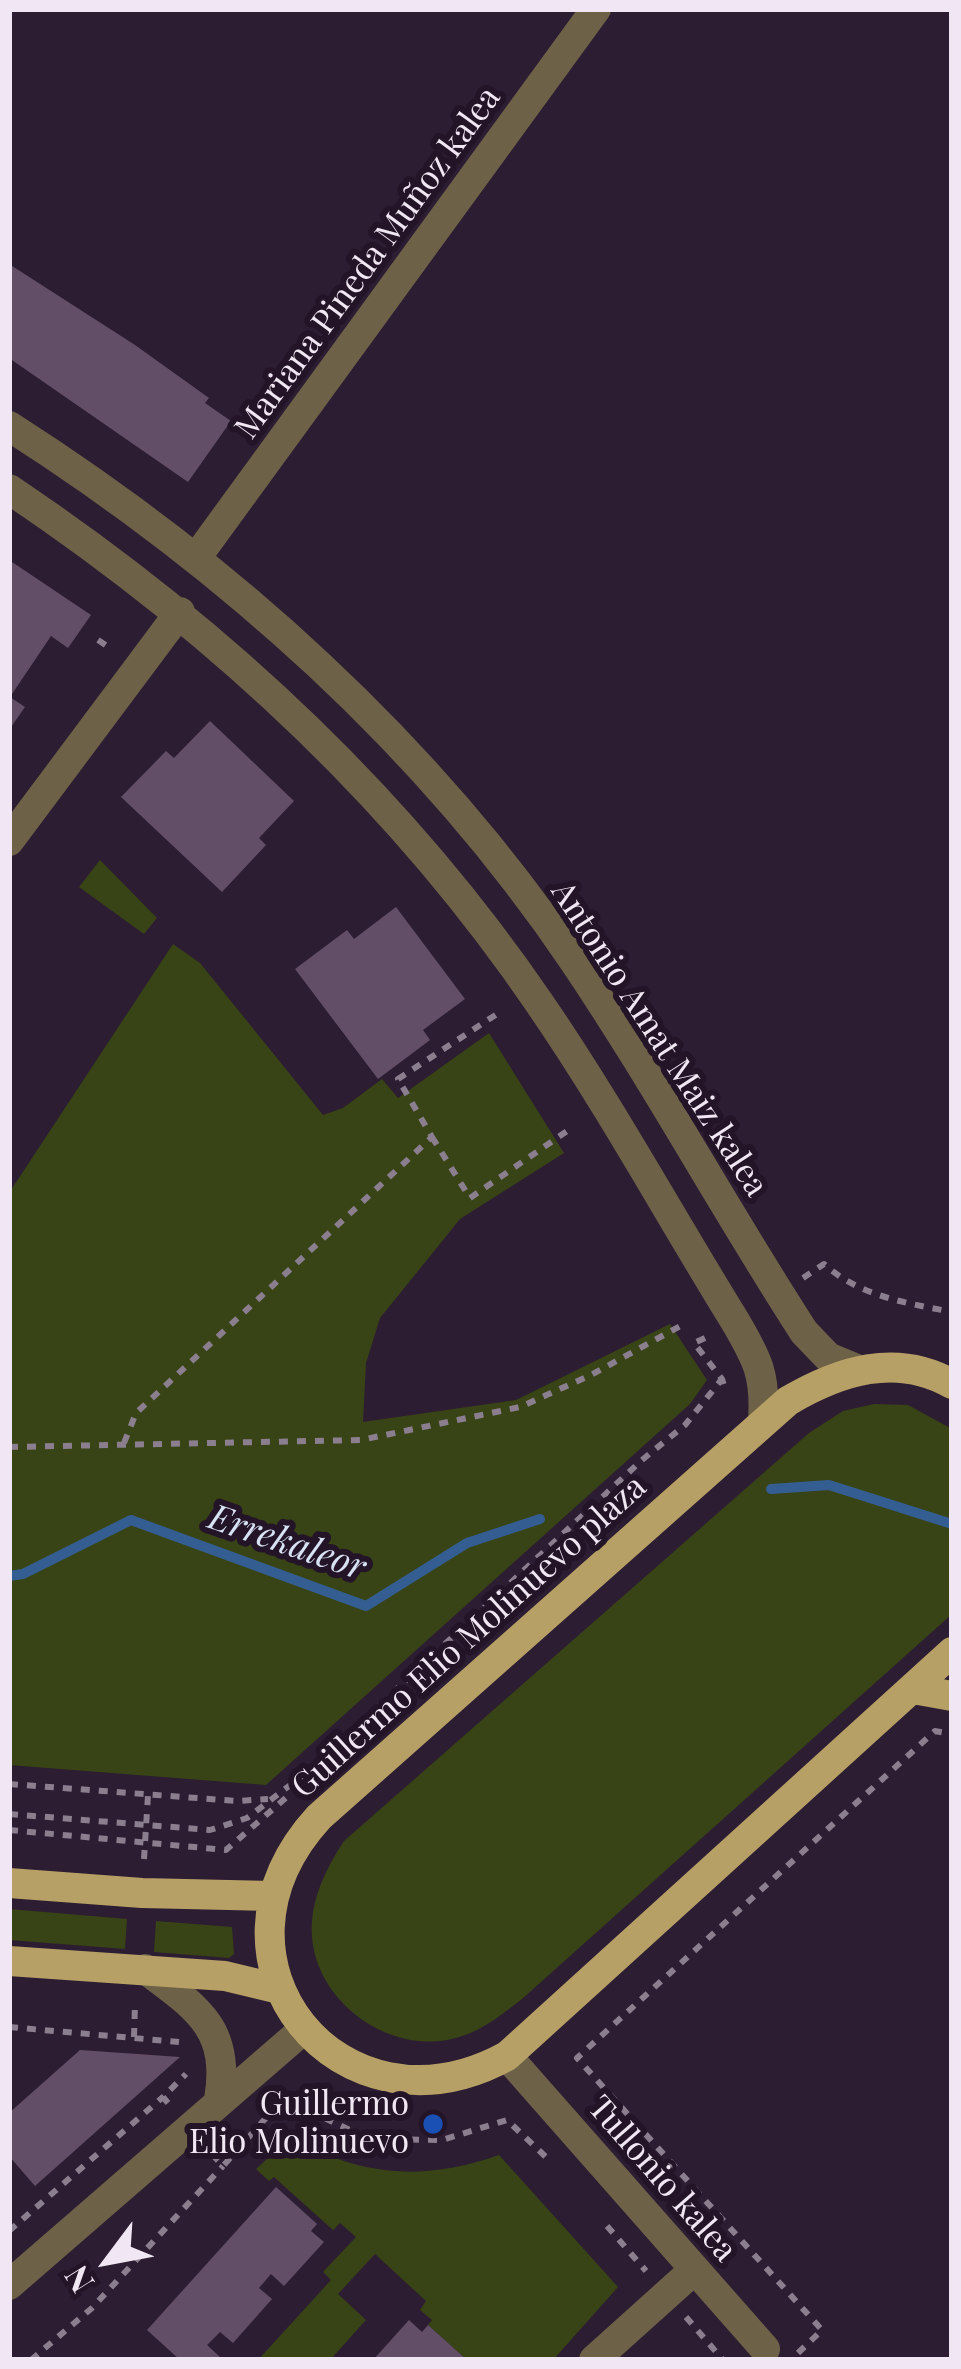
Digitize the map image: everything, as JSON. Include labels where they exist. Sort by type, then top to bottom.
[{"type":"main road","name":"Guillermo Elio Molinuevo plaza","points":[[952,1384],[910,1368],[857,1369],[824,1380],[763,1421],[319,1817],[286,1858],[272,1896],[269,1945],[278,1989],[304,2029],[337,2056],[369,2072],[436,2082],[477,2072],[506,2056],[952,1652]]},
{"type":"main road","points":[[913,1689],[952,1696]]},
{"type":"main road","points":[[9,1882],[142,1894],[272,1896]]},
{"type":"main road","points":[[9,1960],[225,1976],[278,1989]]},
{"type":"street","name":"Mariana Pineda Muñoz kalea","points":[[196,558],[596,9]]},
{"type":"street","name":"Antonio Amat Maiz kalea","points":[[9,426],[196,558],[288,635],[389,732],[479,835],[573,959],[804,1332],[828,1357],[857,1369]]},
{"type":"street","points":[[9,489],[180,612],[276,697],[387,808],[540,1004],[760,1365],[765,1390],[763,1421]]},
{"type":"street","points":[[9,841],[180,612]]},
{"type":"street","points":[[145,1969],[201,2012],[219,2041],[224,2068],[219,2100]]},
{"type":"street","points":[[9,2285],[304,2029]]},
{"type":"street","name":"Tullonio kalea","points":[[506,2056],[694,2270],[778,2355]]},
{"type":"street","points":[[594,2360],[694,2270]]},
{"type":"path","points":[[497,1014],[398,1079],[470,1198],[570,1129]]},
{"type":"path","points":[[124,1443],[136,1413],[432,1137]]},
{"type":"path","points":[[9,1447],[362,1440],[520,1407],[684,1324]]},
{"type":"path","points":[[9,1814],[210,1830],[247,1818],[310,1770],[642,1460],[686,1425],[722,1379]]},
{"type":"path","points":[[778,2355],[822,2330],[577,2057],[935,1731],[952,1734]]},
{"type":"path","points":[[9,1784],[237,1801],[284,1799],[226,1850],[9,1830]]},
{"type":"path","points":[[9,2027],[194,2044]]},
{"type":"path","points":[[9,2231],[194,2067]]},
{"type":"path","points":[[163,2097],[223,2166]]},
{"type":"path","points":[[32,2360],[92,2308],[273,2110],[318,2115],[369,2139],[442,2140],[507,2120],[552,2162]]},
{"type":"path","points":[[607,2226],[723,2360]]},
{"type":"green space","points":[[100,860],[157,918],[144,934],[79,887]]},
{"type":"green space","points":[[173,944],[200,963],[323,1115],[343,1108],[382,1079],[398,1098],[489,1033],[564,1153],[460,1219],[380,1318],[366,1363],[363,1422],[516,1400],[670,1324],[707,1380],[690,1404],[266,1785],[9,1765],[9,1193]]},
{"type":"green space","points":[[874,1404],[908,1405],[952,1429],[952,1614],[492,2021],[459,2037],[411,2040],[388,2034],[347,2008],[320,1968],[312,1931],[319,1890],[344,1841],[809,1433],[843,1411]]},
{"type":"green space","points":[[9,1909],[127,1919],[125,1949],[9,1940]]},
{"type":"green space","points":[[156,1921],[232,1927],[234,1954],[229,1958],[154,1952]]},
{"type":"green space","points":[[290,2138],[342,2160],[393,2171],[444,2169],[499,2155],[618,2287],[553,2360],[467,2360],[428,2325],[432,2320],[420,2310],[426,2301],[375,2254],[338,2294],[366,2320],[330,2360],[258,2360],[331,2280],[323,2272],[356,2237],[340,2223],[333,2230],[274,2177],[269,2181],[256,2169]]},
{"type":"building","points":[[9,264],[135,345],[209,398],[205,403],[231,421],[188,482],[9,358]]},
{"type":"building","points":[[9,560],[91,615],[68,648],[51,636],[10,697],[25,707],[9,730]]},
{"type":"building","points":[[210,721],[294,801],[259,838],[266,845],[222,892],[121,797],[166,751],[174,758]]},
{"type":"building","points":[[396,907],[465,999],[423,1030],[430,1040],[378,1079],[295,969],[347,930],[354,939]]},
{"type":"building","points":[[80,2050],[180,2057],[35,2186],[9,2156],[9,2113]]},
{"type":"building","points":[[276,2187],[317,2224],[311,2231],[324,2242],[284,2286],[271,2274],[259,2288],[272,2299],[233,2343],[220,2332],[207,2345],[220,2357],[217,2360],[180,2360],[147,2330]]},
{"type":"building","points":[[409,2320],[422,2332],[428,2325],[467,2360],[373,2360]]},
{"type":"waterway","points":[[771,1489],[829,1485],[952,1524]]},
{"type":"waterway","name":"Errekaleor","points":[[9,1576],[23,1574],[131,1520],[366,1606],[467,1543],[540,1519]]},
{"type":"place","name":"Guillermo Elio Molinuevo","points":[[433,2124]]}]
